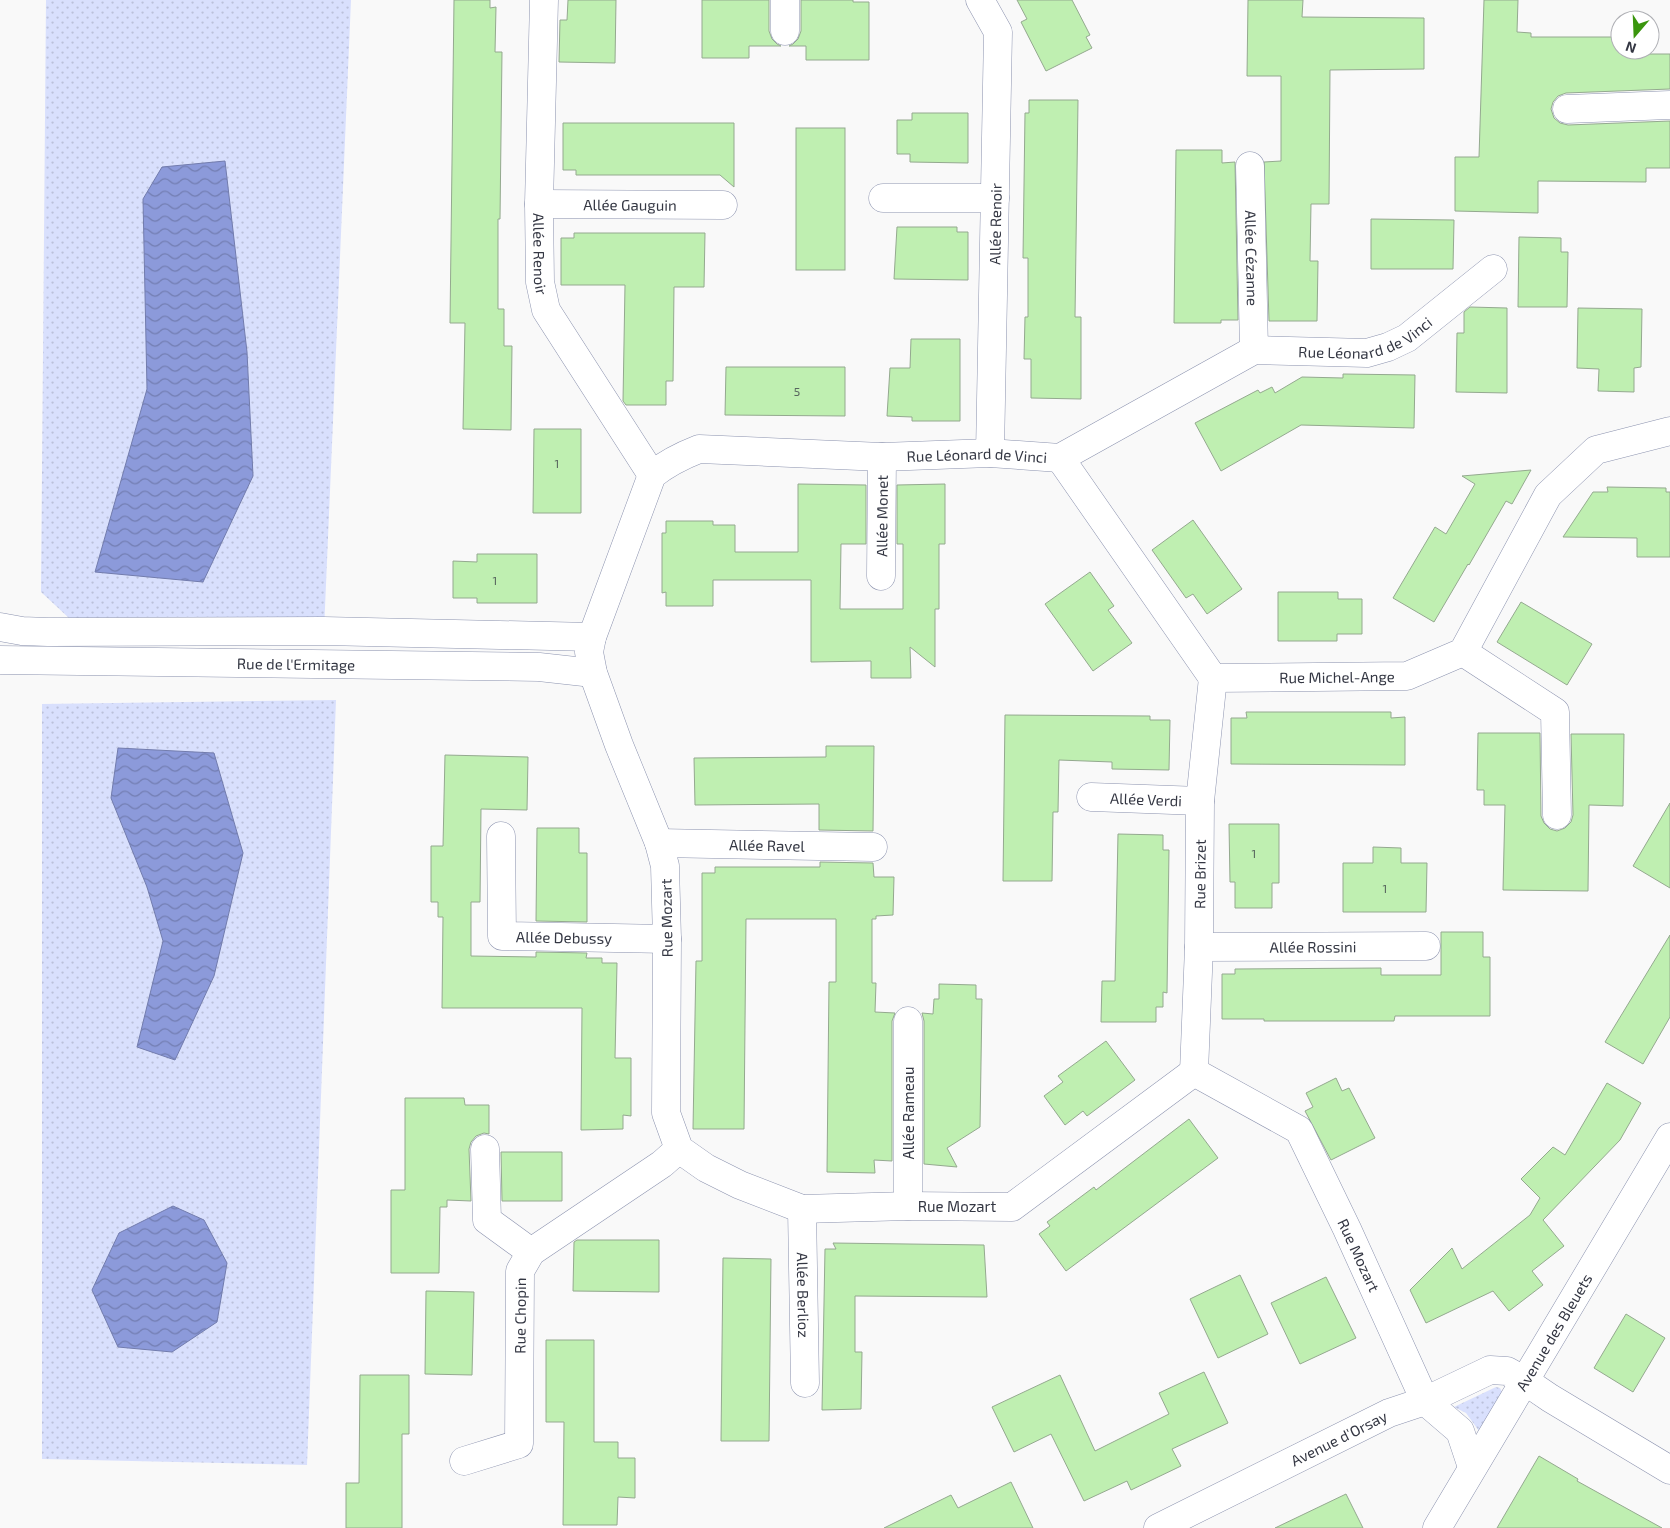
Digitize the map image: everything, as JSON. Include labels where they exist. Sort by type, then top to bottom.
[{"type":"street","name":"Allée Renoir","points":[[544,0],[539,204],[540,282],[546,310],[652,475]]},
{"type":"street","points":[[785,31],[786,0]]},
{"type":"street","name":"Allée Renoir","points":[[980,0],[998,32],[990,453]]},
{"type":"street","points":[[1567,109],[1670,105]]},
{"type":"street","name":"Allée Cézanne","points":[[1250,166],[1254,350]]},
{"type":"street","points":[[883,198],[995,198]]},
{"type":"street","name":"Allée Gauguin","points":[[539,204],[723,205]]},
{"type":"street","name":"Rue Léonard de Vinci","points":[[652,475],[680,456],[698,449],[882,457],[990,453],[1060,458],[1254,350],[1367,353],[1388,347],[1407,338],[1493,269]]},
{"type":"street","points":[[1557,815],[1555,712],[1463,652],[1548,495],[1596,450],[1670,430]]},
{"type":"street","name":"Allée Monet","points":[[881,576],[882,457]]},
{"type":"street","points":[[1060,458],[1213,678]]},
{"type":"street","points":[[592,673],[589,652],[592,637],[652,475]]},
{"type":"street","points":[[0,627],[22,631],[48,632],[324,631],[592,637]]},
{"type":"street","name":"Rue Michel-Ange","points":[[1213,678],[1407,676],[1463,652]]},
{"type":"street","name":"Rue de l'Ermitage","points":[[0,660],[539,667],[592,673]]},
{"type":"street","name":"Rue Mozart","points":[[592,673],[666,866],[666,1113],[679,1149],[706,1168],[740,1185],[802,1209],[908,1206],[1012,1207],[1194,1072],[1299,1130],[1347,1229],[1425,1401],[1460,1431],[1472,1467]]},
{"type":"street","name":"Rue Brizet","points":[[1194,1072],[1199,947],[1200,801],[1213,678]]},
{"type":"street","name":"Allée Verdi","points":[[1091,797],[1200,801]]},
{"type":"street","name":"Allée Debussy","points":[[501,836],[502,936],[667,939]]},
{"type":"street","name":"Allée Ravel","points":[[659,844],[873,847]]},
{"type":"street","name":"Allée Rossini","points":[[1199,947],[1426,946]]},
{"type":"street","name":"Allée Rameau","points":[[908,1021],[908,1206]]},
{"type":"street","name":"Avenue des Bleuets","points":[[1437,1528],[1670,1137]]},
{"type":"street","points":[[485,1149],[487,1220],[531,1252]]},
{"type":"street","name":"Rue Chopin","points":[[464,1461],[519,1444],[520,1271],[531,1252],[662,1164],[679,1149]]},
{"type":"street","name":"Allée Berlioz","points":[[802,1209],[805,1383]]},
{"type":"street","name":"Avenue d'Orsay","points":[[1158,1528],[1389,1413],[1425,1401],[1490,1370],[1507,1371],[1670,1470]]},
{"type":"shaded area","points":[[46,0],[351,0],[324,631],[70,619],[41,592]]},
{"type":"shaded area","points":[[336,700],[307,1465],[42,1459],[42,704]]},
{"type":"shaded area","points":[[1496,1387],[1500,1388],[1502,1392],[1479,1431],[1466,1413],[1454,1407]]},
{"type":"water","points":[[225,161],[247,352],[253,476],[203,582],[95,572],[147,389],[143,199],[162,167]]},
{"type":"water","points":[[118,748],[214,753],[243,853],[214,976],[175,1060],[137,1047],[163,941],[147,887],[111,798]]},
{"type":"water","points":[[173,1206],[204,1220],[227,1263],[217,1322],[172,1352],[118,1347],[92,1290],[119,1233]]},
{"type":"building","points":[[454,0],[490,0],[490,8],[496,7],[495,52],[502,52],[498,309],[504,309],[504,346],[512,346],[511,430],[463,429],[465,323],[450,323]]},
{"type":"building","points":[[568,0],[616,0],[615,63],[559,62],[560,20],[567,20]]},
{"type":"building","points":[[702,0],[769,0],[769,31],[772,39],[781,46],[749,46],[749,58],[702,58]]},
{"type":"building","points":[[801,0],[853,0],[853,2],[869,2],[869,60],[806,60],[806,46],[789,46],[798,39],[801,31]]},
{"type":"building","points":[[1017,0],[1072,0],[1090,35],[1086,37],[1092,48],[1046,71],[1021,22],[1027,19]]},
{"type":"building","points":[[1248,0],[1303,0],[1302,17],[1424,18],[1424,69],[1330,70],[1329,204],[1311,204],[1310,261],[1318,261],[1317,321],[1269,321],[1264,162],[1281,161],[1281,76],[1247,76]]},
{"type":"building","points":[[1484,0],[1518,0],[1517,32],[1531,33],[1531,37],[1610,37],[1610,60],[1660,60],[1660,54],[1670,54],[1670,89],[1566,93],[1558,96],[1553,102],[1551,109],[1554,118],[1560,123],[1568,125],[1670,121],[1670,168],[1646,168],[1646,182],[1538,181],[1538,213],[1455,211],[1455,157],[1479,157]]},
{"type":"building","points":[[1029,100],[1078,100],[1075,317],[1081,317],[1081,399],[1031,398],[1031,359],[1024,359],[1025,317],[1028,317],[1028,258],[1023,258],[1025,113],[1029,113]]},
{"type":"building","points":[[912,113],[968,113],[968,163],[910,162],[910,154],[897,154],[897,120],[912,120]]},
{"type":"building","points":[[563,123],[734,123],[734,187],[720,175],[576,175],[576,170],[563,170]]},
{"type":"building","points":[[796,128],[845,128],[845,270],[796,270]]},
{"type":"building","points":[[1176,150],[1222,150],[1222,163],[1235,162],[1238,320],[1221,320],[1221,323],[1174,323]]},
{"type":"building","points":[[1371,219],[1454,220],[1453,269],[1371,269]]},
{"type":"building","points":[[897,227],[957,227],[957,232],[968,232],[968,280],[894,279]]},
{"type":"building","points":[[574,233],[705,233],[704,287],[674,287],[673,381],[666,381],[666,405],[626,405],[623,401],[625,285],[561,285],[561,238],[574,238]]},
{"type":"building","points":[[1519,237],[1561,238],[1561,252],[1568,252],[1567,307],[1518,307]]},
{"type":"building","points":[[1470,307],[1507,308],[1507,393],[1456,392],[1457,333],[1464,333],[1464,312]]},
{"type":"building","points":[[1578,308],[1642,309],[1641,367],[1634,368],[1634,392],[1598,391],[1599,369],[1577,368]]},
{"type":"building","points":[[911,339],[960,339],[960,421],[912,421],[912,417],[887,416],[890,368],[910,368]]},
{"type":"building","points":[[726,367],[845,367],[845,416],[725,415]]},
{"type":"building","points":[[1343,374],[1415,375],[1414,428],[1301,425],[1221,471],[1195,423],[1258,390],[1260,393],[1272,387],[1275,393],[1302,377],[1343,378]]},
{"type":"building","points":[[534,429],[581,429],[581,513],[533,513]]},
{"type":"building","points":[[1531,470],[1512,504],[1506,501],[1434,622],[1393,598],[1435,527],[1446,534],[1475,484],[1462,476]]},
{"type":"building","points":[[798,484],[866,485],[866,544],[841,544],[840,609],[903,609],[903,544],[897,544],[897,485],[945,484],[945,544],[939,544],[939,609],[935,609],[935,667],[910,647],[911,678],[871,678],[871,661],[811,662],[811,580],[713,580],[713,606],[666,606],[666,592],[662,593],[662,533],[666,533],[666,521],[713,521],[713,525],[735,525],[735,552],[798,552]]},
{"type":"building","points":[[1607,487],[1666,488],[1666,492],[1670,492],[1670,557],[1637,557],[1637,538],[1563,537],[1593,492],[1608,492]]},
{"type":"building","points":[[1193,520],[1242,589],[1207,614],[1193,594],[1186,598],[1152,550]]},
{"type":"building","points":[[477,554],[537,554],[537,603],[477,603],[477,598],[453,598],[453,561],[477,562]]},
{"type":"building","points":[[1090,572],[1114,606],[1108,610],[1132,643],[1093,671],[1045,604]]},
{"type":"building","points":[[1278,592],[1338,592],[1338,599],[1362,599],[1362,634],[1337,634],[1337,641],[1278,641]]},
{"type":"building","points":[[1521,602],[1592,644],[1567,685],[1497,642]]},
{"type":"building","points":[[1246,712],[1391,712],[1391,718],[1405,717],[1405,765],[1231,764],[1231,718],[1247,718]]},
{"type":"building","points":[[1005,715],[1150,716],[1150,720],[1170,720],[1169,770],[1112,769],[1112,762],[1059,760],[1058,812],[1053,812],[1052,881],[1003,881]]},
{"type":"building","points":[[1478,733],[1540,733],[1541,816],[1544,823],[1550,829],[1557,831],[1565,828],[1571,822],[1573,815],[1571,734],[1624,734],[1623,806],[1589,805],[1588,891],[1503,890],[1505,805],[1484,805],[1484,790],[1477,790]]},
{"type":"building","points":[[826,746],[874,746],[873,831],[819,830],[819,804],[695,805],[694,758],[826,757]]},
{"type":"building","points":[[445,755],[528,757],[527,810],[481,809],[480,902],[471,902],[471,956],[536,957],[536,952],[587,953],[586,958],[602,958],[602,963],[617,963],[615,1058],[631,1058],[631,1116],[623,1115],[623,1129],[581,1130],[582,1008],[442,1008],[443,917],[438,917],[438,902],[431,902],[431,846],[443,846]]},
{"type":"building","points":[[1670,803],[1670,888],[1633,866]]},
{"type":"building","points":[[1229,824],[1279,824],[1279,883],[1272,883],[1272,908],[1235,908],[1235,882],[1230,882]]},
{"type":"building","points":[[537,828],[579,828],[579,853],[587,853],[587,922],[536,921]]},
{"type":"building","points":[[1118,834],[1163,835],[1163,850],[1169,850],[1167,993],[1163,992],[1163,1007],[1156,1007],[1156,1022],[1101,1022],[1102,981],[1115,981]]},
{"type":"building","points":[[1373,847],[1401,848],[1401,863],[1427,863],[1426,912],[1343,912],[1343,863],[1373,863]]},
{"type":"building","points":[[820,862],[873,863],[874,877],[894,877],[893,915],[876,916],[876,919],[872,919],[872,983],[876,983],[875,1012],[895,1013],[892,1021],[892,1161],[874,1160],[875,1173],[827,1172],[829,982],[836,982],[836,919],[746,919],[744,1129],[693,1129],[696,961],[702,961],[702,873],[715,873],[715,867],[820,867]]},
{"type":"building","points":[[1441,932],[1483,932],[1483,957],[1490,957],[1490,1016],[1395,1016],[1394,1021],[1264,1021],[1264,1019],[1222,1019],[1222,974],[1235,974],[1235,969],[1381,968],[1381,975],[1441,975]]},
{"type":"building","points":[[1670,935],[1670,1017],[1643,1064],[1605,1042]]},
{"type":"building","points":[[939,984],[976,985],[976,999],[982,999],[980,1127],[947,1148],[957,1167],[924,1164],[924,1021],[922,1013],[933,1014],[934,999],[939,999]]},
{"type":"building","points":[[1106,1041],[1135,1080],[1087,1116],[1083,1111],[1065,1125],[1044,1096],[1063,1082],[1058,1076]]},
{"type":"building","points":[[1336,1078],[1342,1091],[1349,1088],[1375,1138],[1331,1160],[1305,1111],[1313,1107],[1306,1093]]},
{"type":"building","points":[[1607,1083],[1641,1103],[1620,1140],[1543,1220],[1564,1246],[1532,1271],[1543,1285],[1509,1311],[1493,1291],[1426,1323],[1410,1290],[1452,1248],[1462,1269],[1530,1215],[1540,1198],[1521,1179],[1553,1147],[1565,1155]]},
{"type":"building","points":[[405,1098],[464,1098],[465,1105],[489,1105],[489,1134],[484,1133],[476,1136],[471,1142],[469,1149],[471,1201],[447,1200],[447,1207],[440,1207],[439,1273],[391,1273],[391,1190],[405,1190]]},
{"type":"building","points":[[1189,1119],[1218,1158],[1066,1271],[1039,1234],[1050,1226],[1047,1222],[1094,1187],[1096,1190]]},
{"type":"building","points":[[501,1152],[562,1152],[562,1201],[502,1201]]},
{"type":"building","points":[[577,1240],[659,1240],[659,1292],[573,1291],[574,1242]]},
{"type":"building","points":[[833,1243],[984,1245],[987,1297],[855,1296],[855,1352],[862,1352],[861,1409],[822,1410],[825,1249],[836,1249]]},
{"type":"building","points":[[723,1258],[771,1259],[769,1441],[721,1441]]},
{"type":"building","points":[[1240,1275],[1268,1334],[1218,1358],[1190,1299]]},
{"type":"building","points":[[1326,1277],[1356,1338],[1300,1364],[1271,1303]]},
{"type":"building","points":[[426,1291],[474,1292],[472,1375],[425,1374]]},
{"type":"building","points":[[1626,1314],[1665,1338],[1633,1392],[1594,1368]]},
{"type":"building","points":[[546,1340],[594,1340],[594,1442],[618,1442],[618,1458],[635,1458],[635,1498],[618,1497],[617,1525],[563,1525],[564,1422],[546,1422]]},
{"type":"building","points":[[1204,1372],[1228,1423],[1172,1449],[1181,1466],[1131,1490],[1127,1481],[1084,1501],[1051,1434],[1014,1452],[992,1407],[1060,1375],[1095,1451],[1169,1414],[1159,1393]]},
{"type":"building","points":[[360,1375],[409,1375],[409,1434],[402,1434],[402,1528],[346,1528],[346,1483],[359,1483]]},
{"type":"building","points":[[1539,1456],[1578,1479],[1577,1481],[1662,1528],[1497,1528]]},
{"type":"building","points":[[1011,1482],[1033,1528],[884,1528],[951,1495],[958,1508]]},
{"type":"building","points":[[1346,1494],[1363,1528],[1275,1528]]}]
